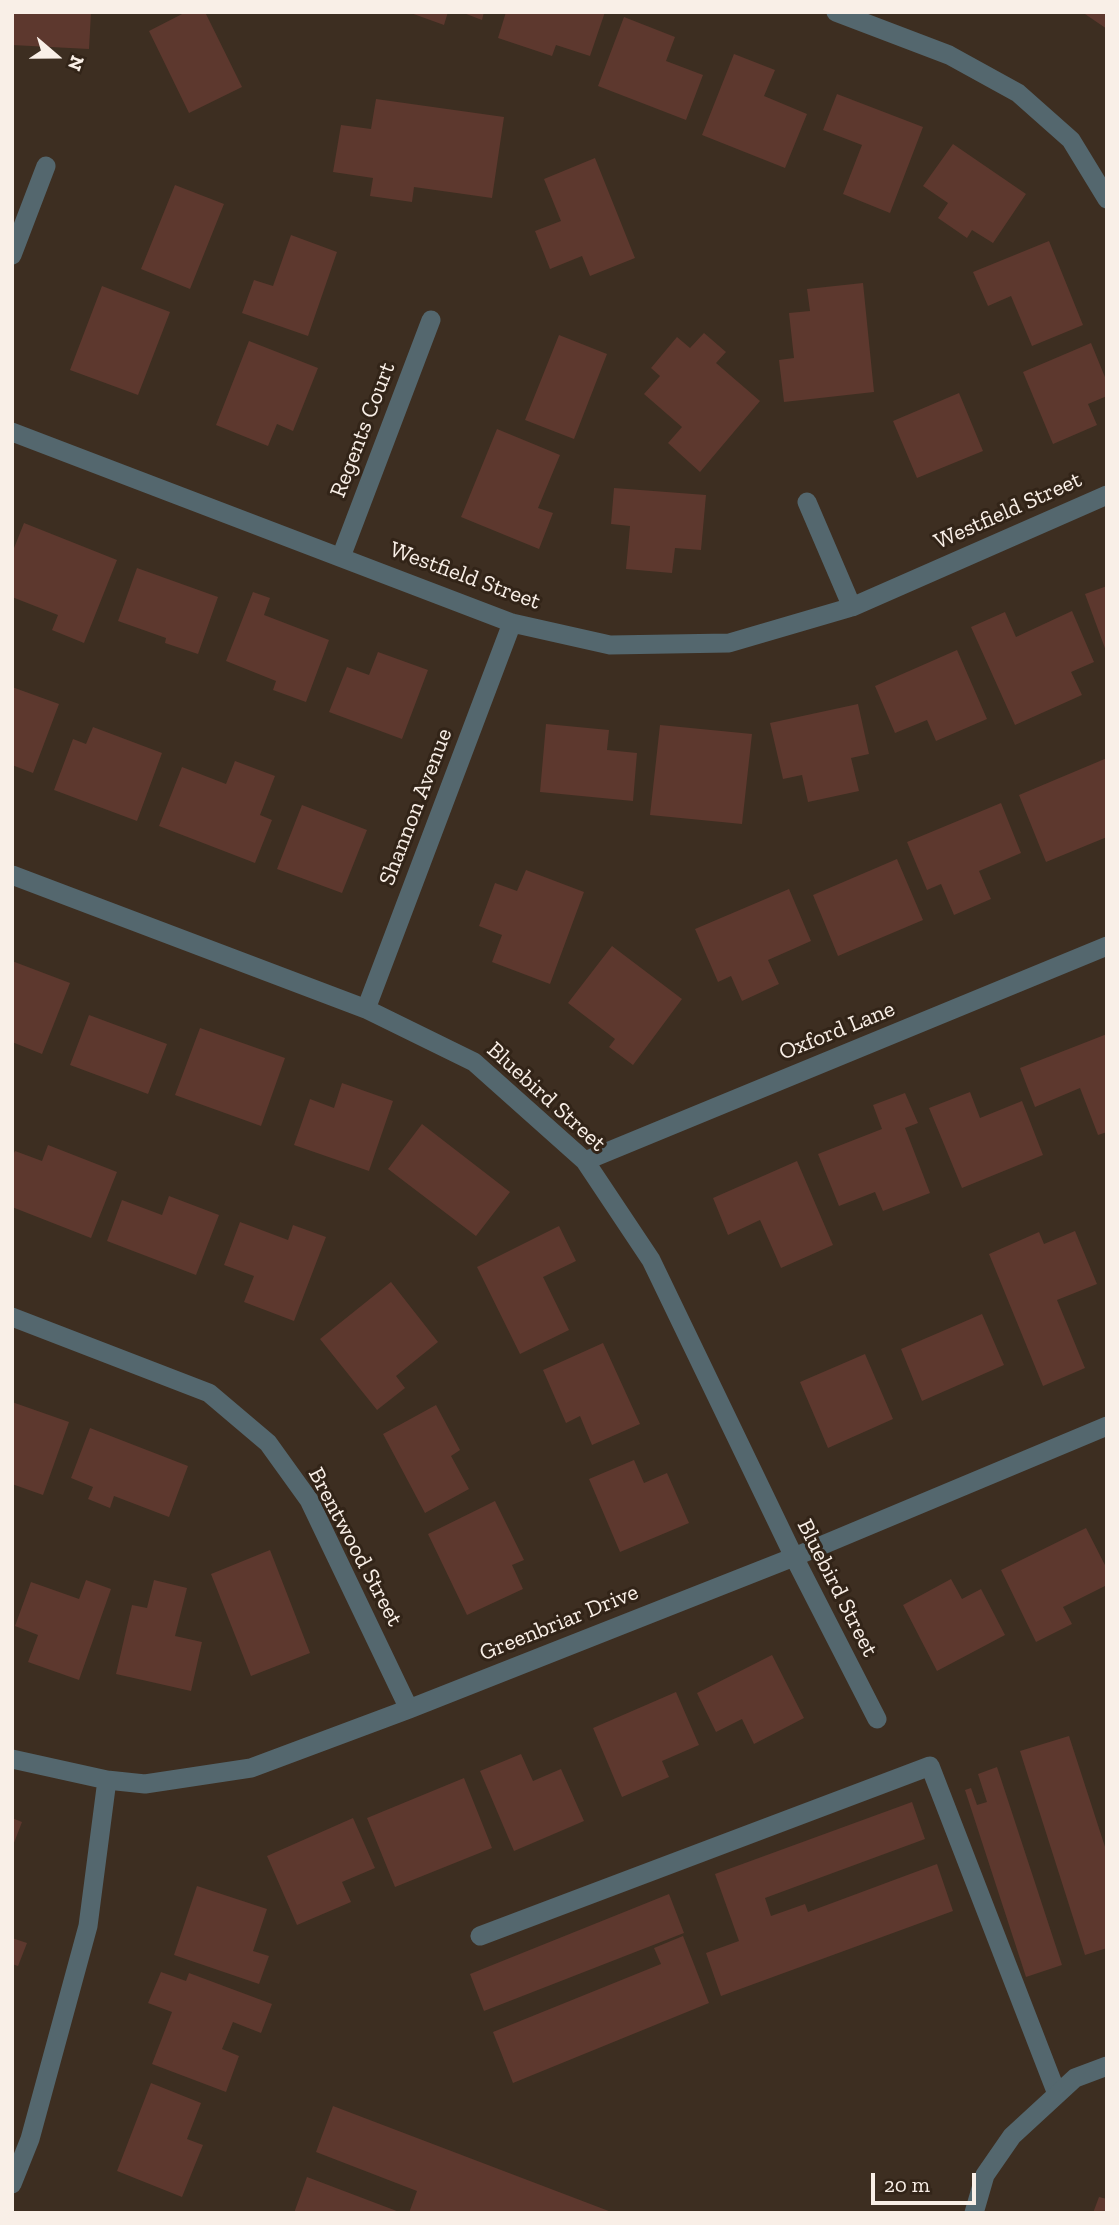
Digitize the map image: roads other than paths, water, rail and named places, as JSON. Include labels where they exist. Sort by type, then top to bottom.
[{"type":"street","points":[[836,12],[949,55],[1018,93],[1071,140],[1107,199]]},
{"type":"street","points":[[12,255],[46,166]]},
{"type":"street","name":"Regents Court","points":[[341,557],[431,320]]},
{"type":"street","name":"Westfield Street","points":[[12,432],[512,623],[610,645],[729,643],[852,607],[1107,495]]},
{"type":"street","points":[[807,502],[852,607]]},
{"type":"street","name":"Shannon Avenue","points":[[366,1009],[512,623]]},
{"type":"street","name":"Bluebird Street","points":[[12,875],[366,1009],[474,1062],[585,1161],[651,1261],[794,1557],[877,1719]]},
{"type":"street","name":"Oxford Lane","points":[[585,1161],[1107,946]]},
{"type":"street","name":"Brentwood Street","points":[[12,1317],[209,1393],[268,1443],[309,1500],[409,1709]]},
{"type":"street","name":"Greenbriar Drive","points":[[12,1759],[107,1780],[145,1784],[251,1768],[409,1709],[794,1557],[1107,1426]]},
{"type":"street","points":[[480,1936],[930,1766],[1057,2094]]},
{"type":"street","points":[[12,2184],[30,2139],[88,1926],[107,1780]]},
{"type":"street","points":[[974,2213],[985,2175],[1012,2136],[1075,2078],[1107,2066]]}]
